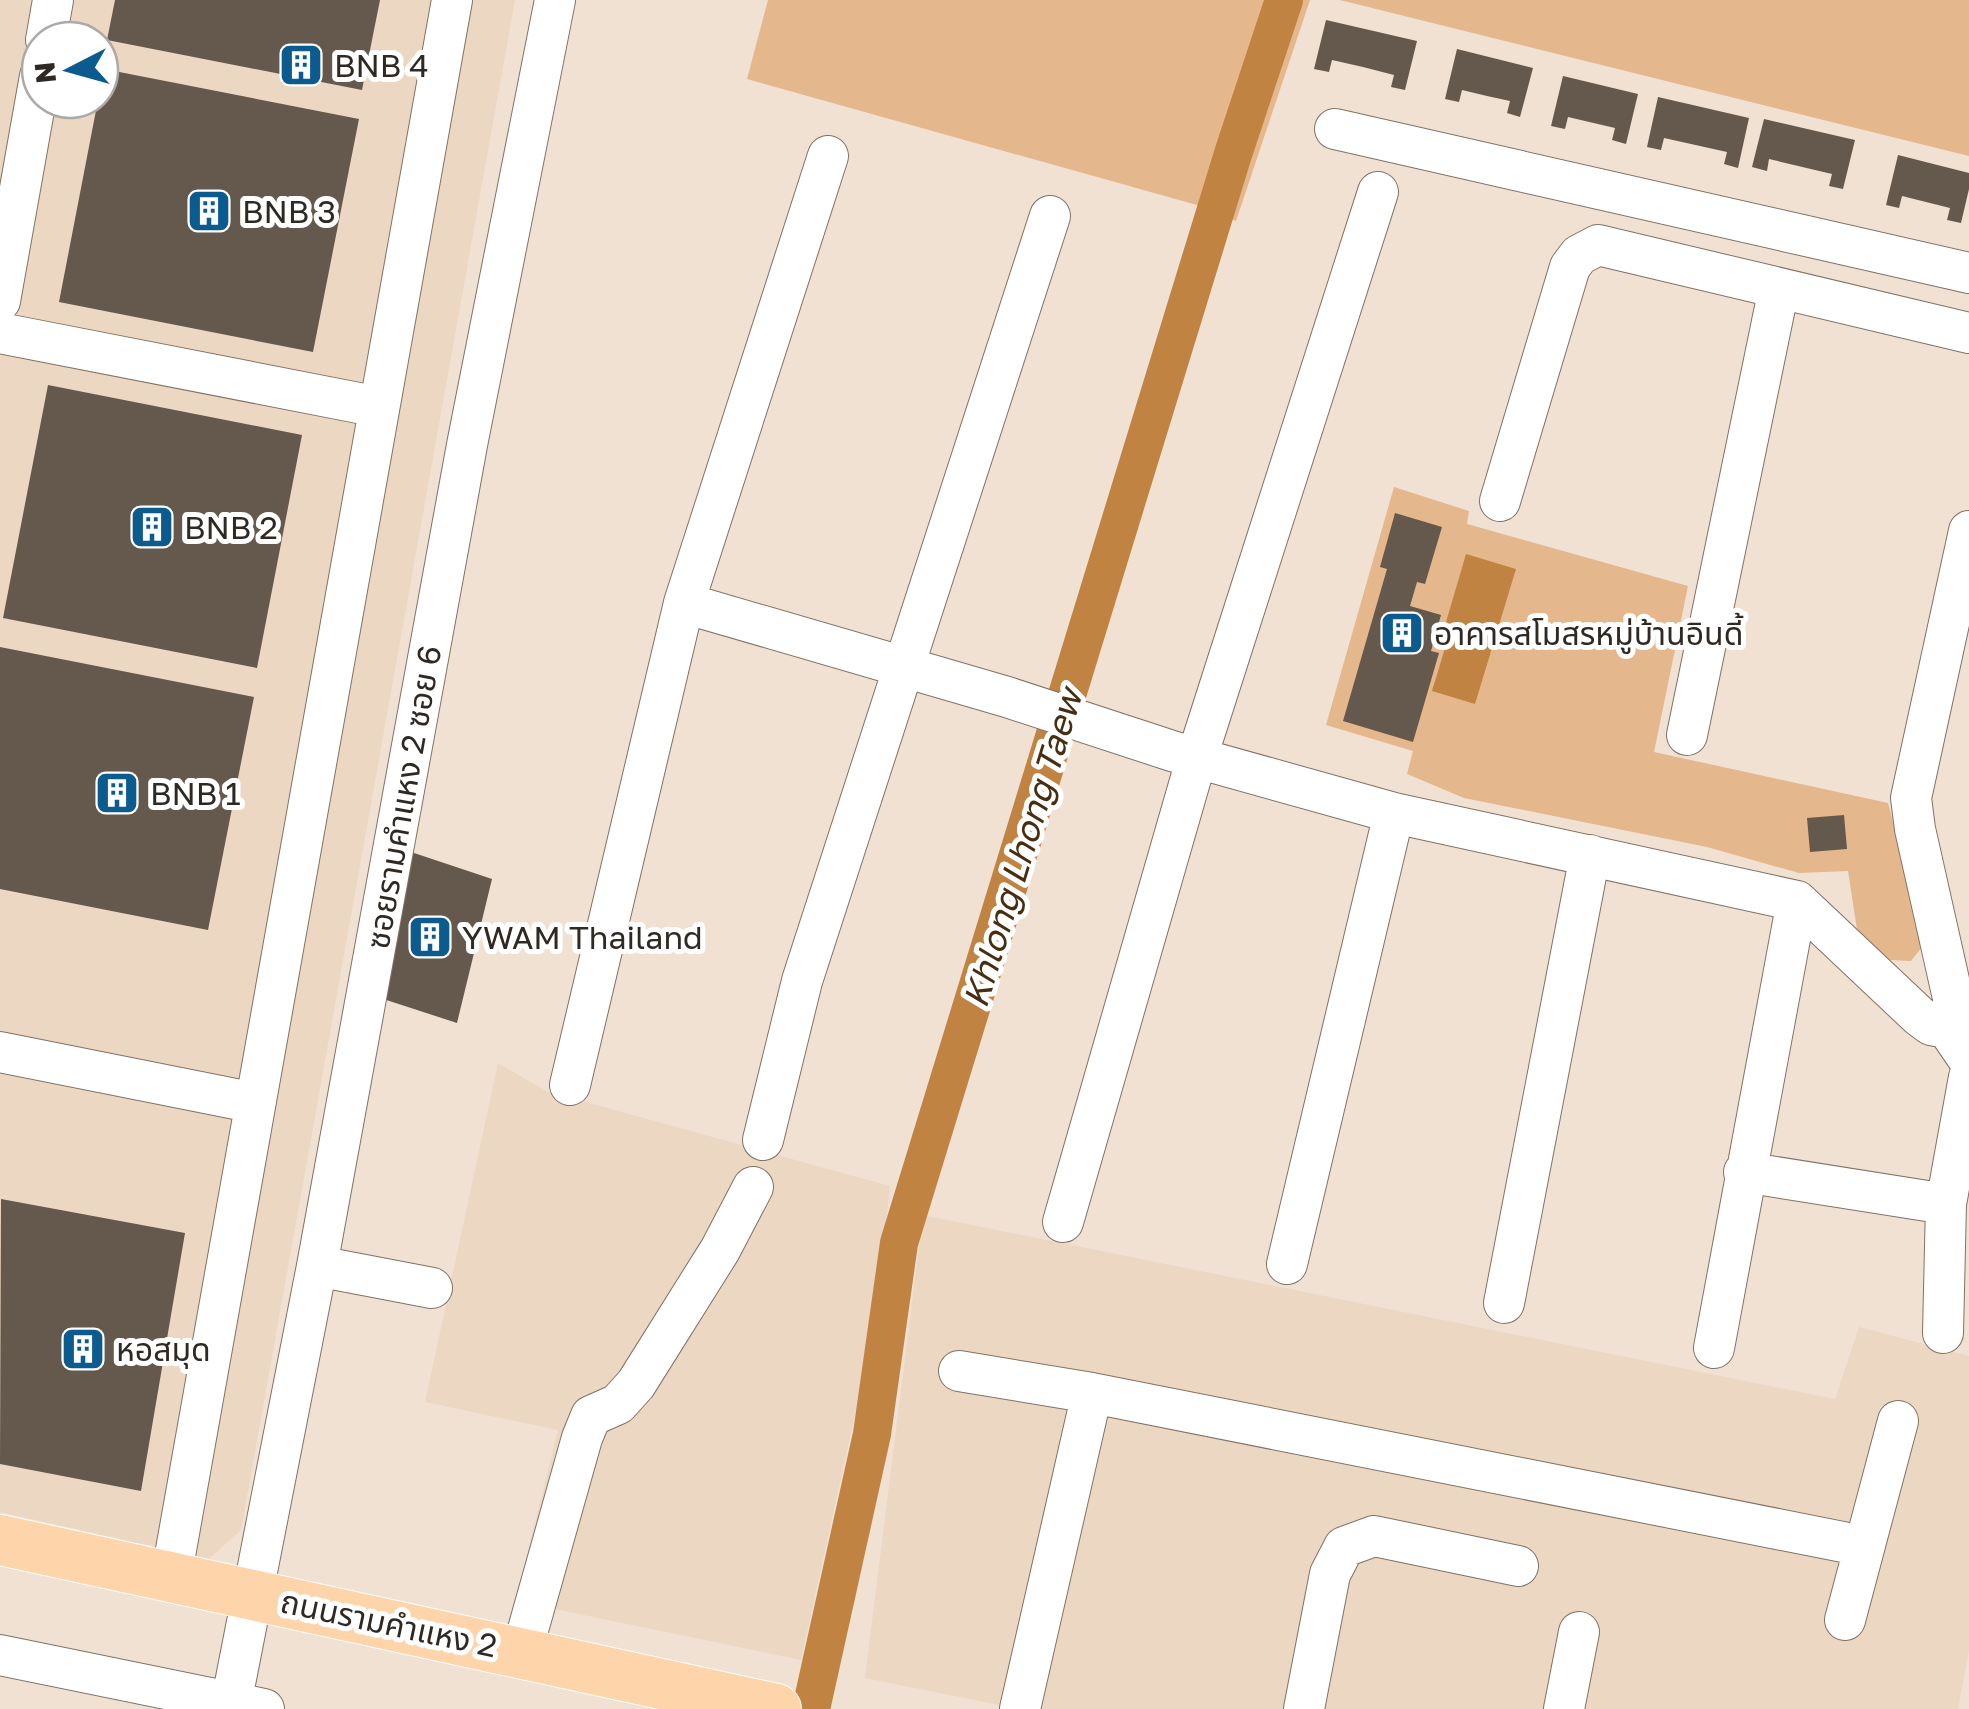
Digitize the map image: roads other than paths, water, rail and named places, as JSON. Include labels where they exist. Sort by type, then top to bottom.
[{"type":"main road","name":"ถนนรามคำแหง 2","points":[[2,1550],[173,1566],[254,1595],[776,1709]]},
{"type":"street","points":[[173,1566],[452,0]]},
{"type":"street","name":"ซอยรามคำแหง 2 ซอย 6","points":[[242,1707],[254,1595],[464,465],[555,0]]},
{"type":"street","points":[[0,301],[32,120]]},
{"type":"street","points":[[1335,129],[1969,274]]},
{"type":"street","points":[[570,1085],[684,603],[828,156]]},
{"type":"street","points":[[1063,1222],[1197,757],[1378,192]]},
{"type":"street","points":[[762,1140],[802,981],[1050,216]]},
{"type":"street","points":[[1500,501],[1570,266],[1578,255],[1598,245],[1969,333]]},
{"type":"street","points":[[1687,735],[1780,288]]},
{"type":"street","points":[[0,333],[379,407]]},
{"type":"street","points":[[1958,1044],[1953,998],[1911,798],[1969,531]]},
{"type":"street","points":[[684,603],[1394,813],[1796,901],[1920,1016],[1958,1044]]},
{"type":"street","points":[[1287,1264],[1394,813]]},
{"type":"street","points":[[1504,1303],[1590,856]]},
{"type":"street","points":[[1714,1348],[1796,901]]},
{"type":"street","points":[[0,1052],[255,1103]]},
{"type":"street","points":[[1943,1333],[1946,1204],[1969,1078]]},
{"type":"street","points":[[1744,1172],[1946,1204]]},
{"type":"street","points":[[522,1651],[590,1416],[618,1404],[636,1384],[720,1250],[753,1188]]},
{"type":"street","points":[[317,1266],[432,1288]]},
{"type":"street","points":[[959,1371],[1092,1393],[1862,1546]]},
{"type":"street","points":[[1020,1709],[1092,1393]]},
{"type":"street","points":[[1846,1620],[1862,1546],[1898,1422]]},
{"type":"street","points":[[1304,1709],[1330,1574],[1344,1547],[1374,1536],[1518,1566]]},
{"type":"street","points":[[1564,1709],[1579,1632]]},
{"type":"street","points":[[0,1654],[242,1707]]},
{"type":"waterway","name":"Khlong Lhong Taew","points":[[811,1709],[872,1434],[899,1243],[1233,154],[1284,0]]},
{"type":"place","name":"BNB 4","points":[[301,65]]},
{"type":"place","name":"BNB 3","points":[[209,211]]},
{"type":"place","name":"BNB 2","points":[[152,527]]},
{"type":"place","name":"อาคารสโมสรหมู่บ้านอินดี้","points":[[1402,633]]},
{"type":"place","name":"BNB 1","points":[[117,793]]},
{"type":"place","name":"YWAM Thailand","points":[[430,937]]},
{"type":"place","name":"หอสมุด","points":[[83,1349]]}]
